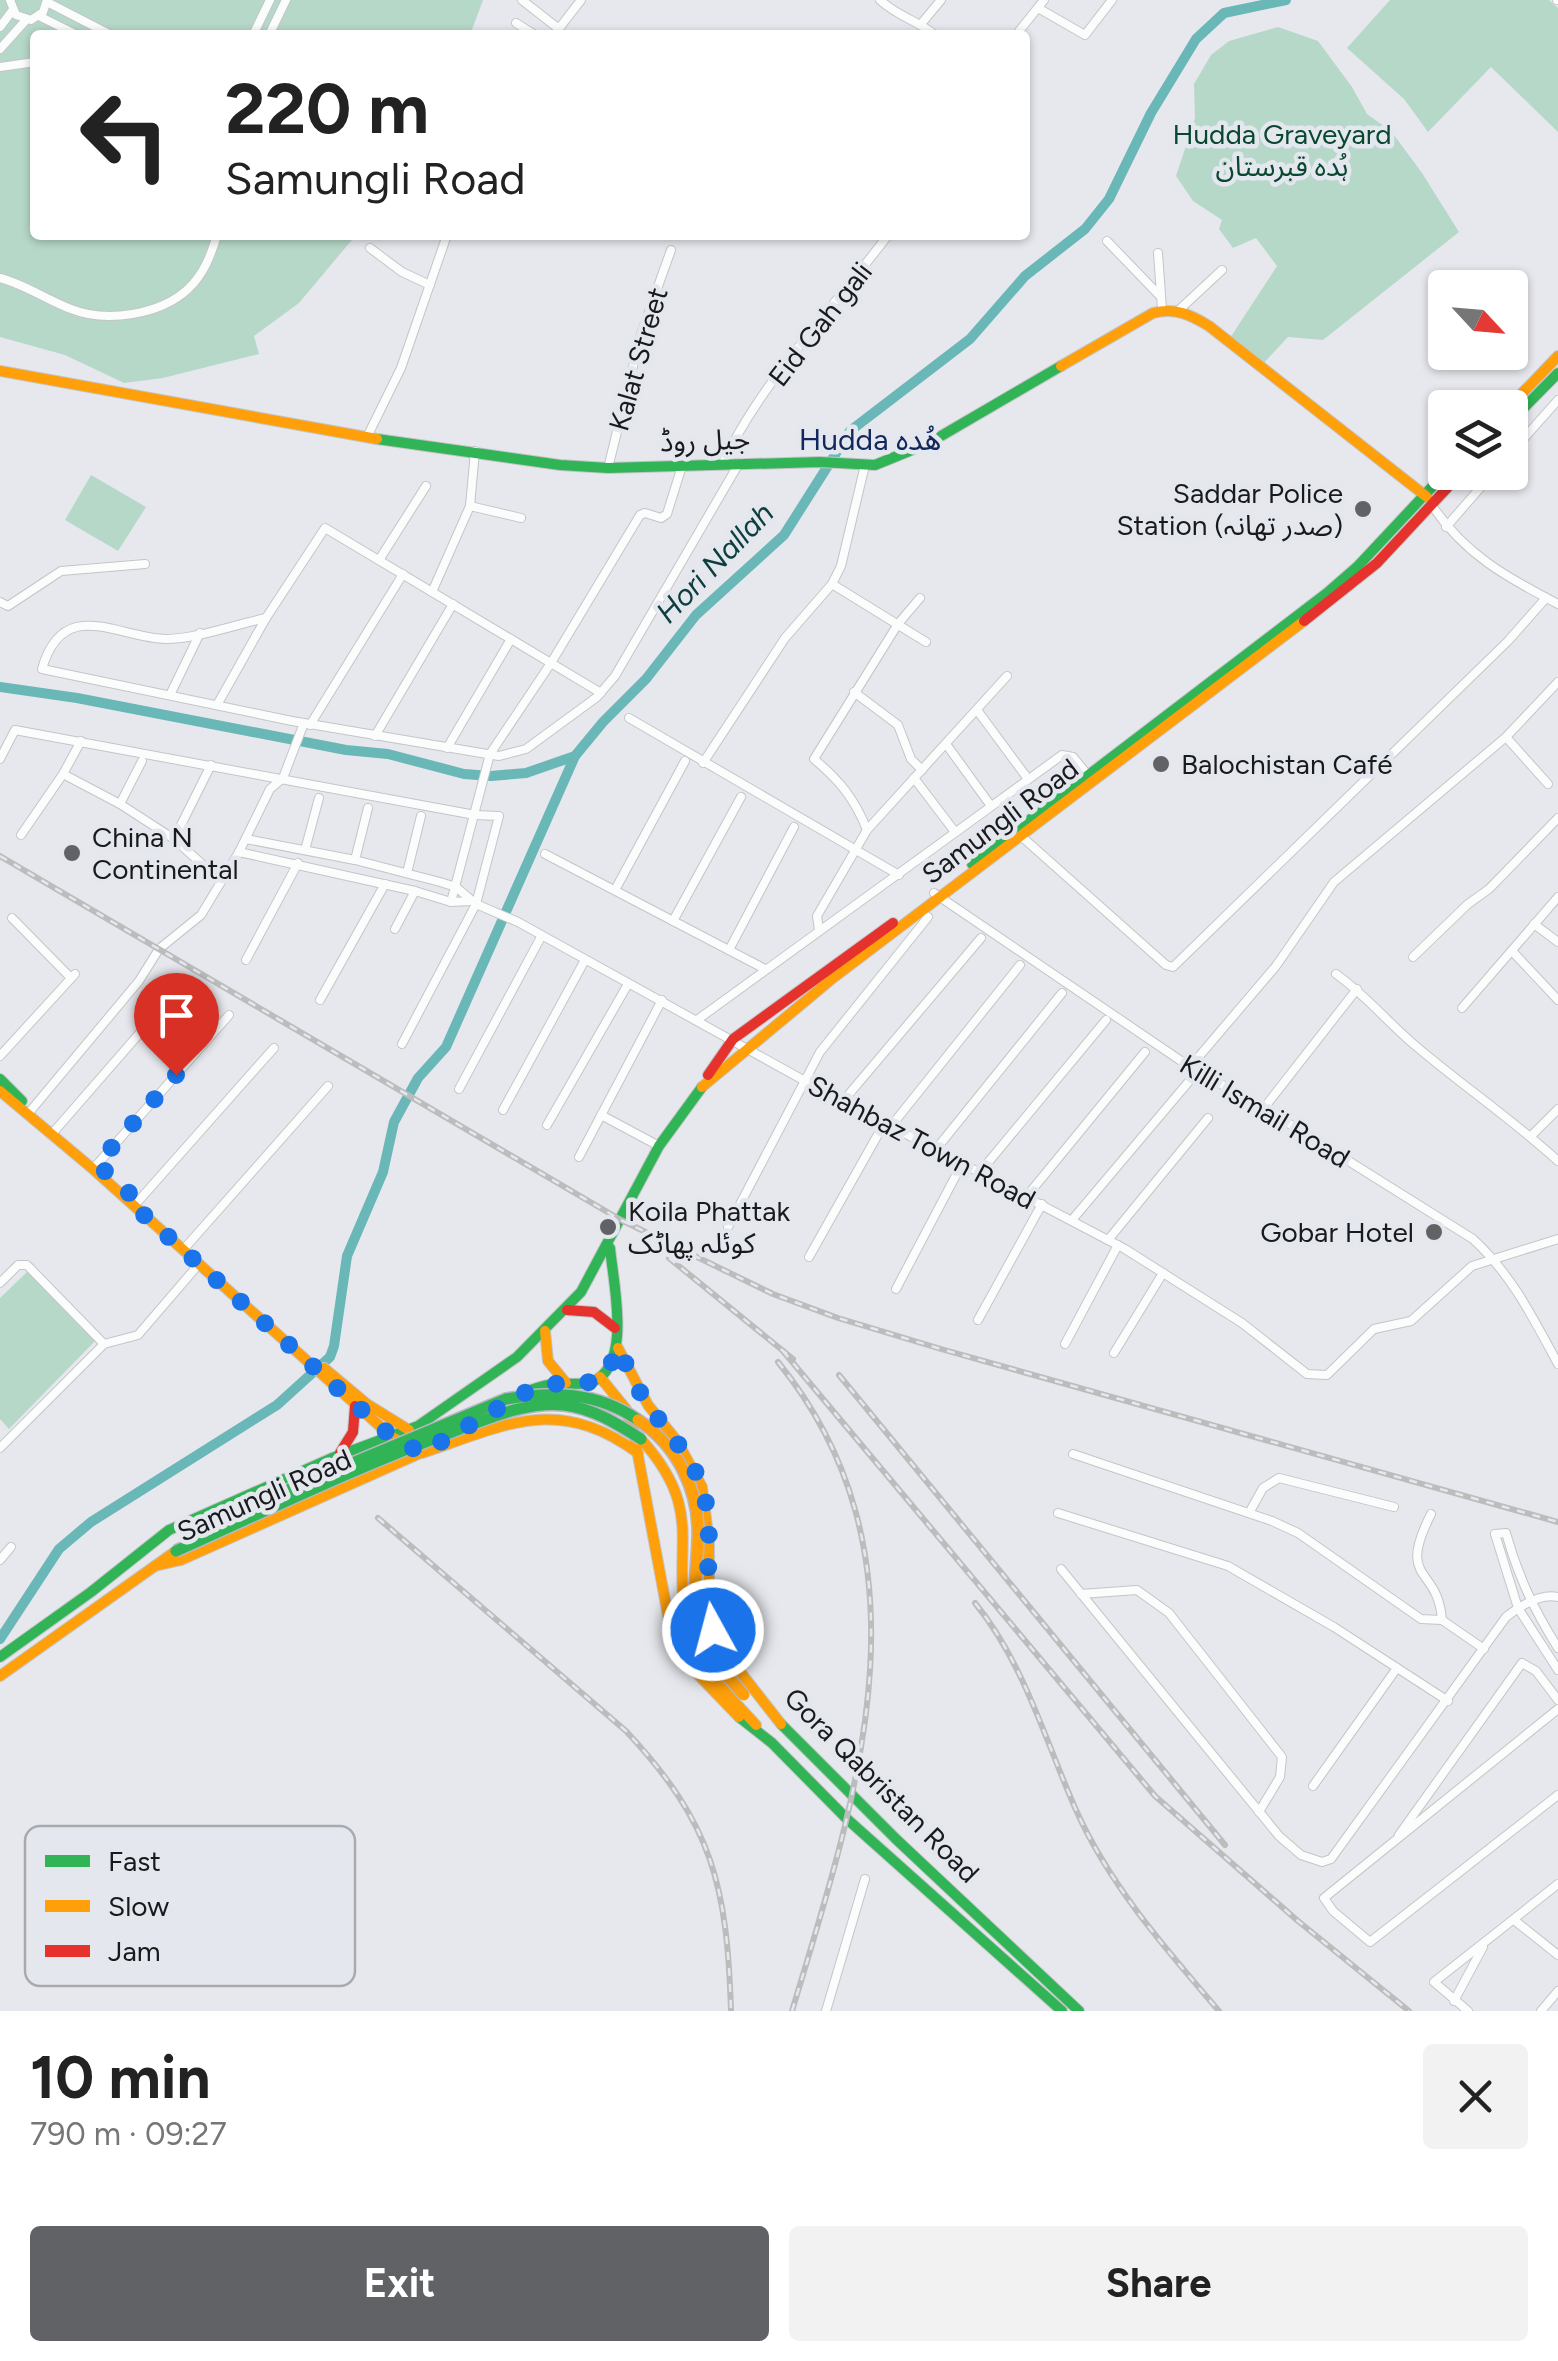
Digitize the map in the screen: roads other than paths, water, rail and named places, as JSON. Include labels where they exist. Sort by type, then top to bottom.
[{"type":"main road","name":"جیل روڈ","points":[[0,371],[367,437],[560,466],[886,463],[929,444],[1161,303]]},
{"type":"main road","points":[[1161,303],[1209,326],[1428,499]]},
{"type":"main road","points":[[1525,390],[1558,356]]},
{"type":"main road","points":[[1528,404],[1558,373]]},
{"type":"main road","name":"Samungli Road","points":[[0,1657],[180,1524],[409,1430],[465,1396],[546,1331],[567,1310],[610,1244],[659,1146],[697,1091],[937,896],[1349,587],[1377,563],[1434,490]]},
{"type":"main road","name":"Samungli Road","points":[[1428,499],[1439,490]]},
{"type":"main road","name":"Samungli Road","points":[[937,896],[1021,836],[1090,778]]},
{"type":"main road","points":[[697,1091],[733,1039],[937,896]]},
{"type":"main road","points":[[0,1079],[29,1113]]},
{"type":"main road","points":[[0,1091],[95,1166],[392,1437],[422,1453],[535,1419],[563,1416],[602,1426],[638,1453]]},
{"type":"main road","name":"Samungli Road","points":[[610,1244],[618,1348]]},
{"type":"main road","points":[[186,1247],[199,1264],[302,1353],[367,1404],[409,1430]]},
{"type":"main road","points":[[567,1310],[578,1308],[599,1314],[615,1328]]},
{"type":"main road","points":[[546,1331],[548,1360],[566,1383]]},
{"type":"main road","points":[[600,1377],[609,1369],[618,1348]]},
{"type":"main road","name":"Gora Qabristan Road","points":[[618,1348],[642,1396],[676,1440],[702,1487],[709,1542],[709,1616],[719,1645],[785,1729],[1079,2011]]},
{"type":"main road","name":"Samungli Road","points":[[0,1676],[155,1566],[181,1560],[422,1453],[540,1386],[584,1384],[600,1377]]},
{"type":"main road","name":"Gora Qabristan Road","points":[[600,1377],[626,1409],[638,1453],[669,1621],[680,1651],[698,1679],[772,1744],[847,1819],[1062,2011]]},
{"type":"main road","points":[[159,1541],[506,1399],[548,1390],[600,1400],[636,1417],[661,1437],[691,1485],[699,1523],[698,1621],[713,1657],[772,1744]]},
{"type":"main road","points":[[155,1566],[176,1551],[400,1451],[511,1410],[566,1405],[594,1412],[641,1439],[674,1479],[684,1518],[683,1583],[689,1630],[706,1666],[741,1699],[785,1729]]},
{"type":"main road","points":[[338,1456],[354,1432],[356,1406]]},
{"type":"street","points":[[10,0],[12,11],[26,20]]},
{"type":"street","points":[[255,30],[270,0]]},
{"type":"street","points":[[272,30],[286,0]]},
{"type":"street","points":[[522,0],[555,30]]},
{"type":"street","points":[[558,30],[581,0]]},
{"type":"street","points":[[880,0],[906,21],[929,30]]},
{"type":"street","points":[[921,24],[941,0]]},
{"type":"street","points":[[1020,30],[1041,4],[1085,34],[1112,0]]},
{"type":"street","points":[[39,16],[47,1],[102,30]]},
{"type":"street","points":[[0,27],[12,11]]},
{"type":"street","points":[[0,48],[26,20],[39,16],[67,30]]},
{"type":"street","points":[[516,23],[527,30]]},
{"type":"street","points":[[0,67],[30,63]]},
{"type":"street","points":[[0,278],[74,311],[131,314],[162,305],[187,290],[206,267],[215,240]]},
{"type":"street","points":[[367,437],[401,368],[445,240]]},
{"type":"street","name":"Eid Gah gali","points":[[722,465],[734,439],[784,369],[884,240]]},
{"type":"street","points":[[1107,240],[1161,303]]},
{"type":"street","points":[[370,248],[402,272],[430,285]]},
{"type":"street","name":"Kalat Street","points":[[608,468],[642,334],[671,250]]},
{"type":"street","points":[[1158,253],[1161,303]]},
{"type":"street","points":[[1179,310],[1222,270]]},
{"type":"street","points":[[1528,434],[1558,400]]},
{"type":"street","points":[[432,592],[470,506],[475,451]]},
{"type":"street","points":[[703,762],[785,638],[832,584],[865,464]]},
{"type":"street","points":[[266,618],[167,639],[88,623],[66,633],[46,654],[42,669],[305,727],[490,754],[526,750],[601,692],[639,638],[738,465]]},
{"type":"street","points":[[451,902],[490,754],[551,663],[640,515],[662,518],[667,514],[682,466]]},
{"type":"street","points":[[379,560],[426,486]]},
{"type":"street","points":[[1446,527],[1478,490]]},
{"type":"street","points":[[1428,499],[1446,527],[1498,573],[1558,604]]},
{"type":"street","points":[[470,506],[521,518]]},
{"type":"street","points":[[217,705],[266,618],[325,528],[601,692]]},
{"type":"street","points":[[0,602],[8,606],[61,571],[145,564]]},
{"type":"street","points":[[29,1113],[139,981],[158,950],[200,916],[239,852],[270,789],[283,778],[305,727],[403,574]]},
{"type":"street","points":[[832,584],[926,642]]},
{"type":"street","points":[[867,830],[856,803],[836,776],[814,759],[898,624],[920,598]]},
{"type":"street","points":[[1021,836],[1166,966],[1173,966],[1508,641],[1546,598]]},
{"type":"street","points":[[374,736],[453,604]]},
{"type":"street","points":[[170,695],[200,632]]},
{"type":"street","points":[[447,748],[511,639]]},
{"type":"street","points":[[819,930],[817,916],[867,830],[1007,676]]},
{"type":"street","points":[[1190,1067],[1276,966],[1334,882],[1506,737],[1558,682]]},
{"type":"street","points":[[854,692],[898,726],[912,758],[922,770]]},
{"type":"street","points":[[978,710],[1028,779]]},
{"type":"street","points":[[629,718],[898,876]]},
{"type":"street","points":[[0,759],[15,730],[498,816],[474,903],[402,1044]]},
{"type":"street","points":[[1506,737],[1548,784]]},
{"type":"street","points":[[22,835],[82,740]]},
{"type":"street","points":[[946,744],[991,806]]},
{"type":"street","points":[[697,1020],[1062,755],[1073,757],[1090,778]]},
{"type":"street","points":[[120,804],[142,761]]},
{"type":"street","points":[[615,890],[685,761]]},
{"type":"street","points":[[174,838],[212,765]]},
{"type":"street","points":[[63,774],[174,838],[221,881]]},
{"type":"street","points":[[914,778],[955,832]]},
{"type":"street","points":[[673,920],[741,797]]},
{"type":"street","points":[[305,850],[318,798]]},
{"type":"street","points":[[356,860],[368,808]]},
{"type":"street","points":[[407,873],[421,816]]},
{"type":"street","points":[[1413,957],[1468,904],[1490,889],[1558,818]]},
{"type":"street","points":[[729,950],[794,827]]},
{"type":"street","points":[[246,839],[407,873],[456,887],[474,903]]},
{"type":"street","points":[[239,852],[451,902],[474,903]]},
{"type":"street","points":[[545,854],[766,968]]},
{"type":"street","points":[[246,960],[298,863]]},
{"type":"street","points":[[320,1000],[384,884]]},
{"type":"street","points":[[395,929],[416,891]]},
{"type":"street","name":"Killi Ismail Road","points":[[937,896],[1190,1067],[1422,1204],[1473,1239],[1516,1286],[1558,1364]]},
{"type":"street","points":[[1462,1008],[1558,897]]},
{"type":"street","name":"Shahbaz Town Road","points":[[474,903],[518,922],[805,1081],[1118,1245],[1242,1324],[1307,1374],[1326,1375],[1374,1328],[1411,1321],[1472,1266],[1496,1260]]},
{"type":"street","points":[[728,1227],[820,1052],[928,917]]},
{"type":"street","points":[[0,1056],[73,976],[12,918]]},
{"type":"street","points":[[1534,924],[1558,942]]},
{"type":"street","points":[[459,1090],[541,937]]},
{"type":"street","points":[[844,1100],[981,938]]},
{"type":"street","points":[[1512,951],[1558,1000]]},
{"type":"street","points":[[503,1110],[586,960]]},
{"type":"street","points":[[809,1257],[889,1123],[1020,965]]},
{"type":"street","points":[[1336,974],[1419,1049],[1558,1160]]},
{"type":"street","points":[[547,1124],[628,984]]},
{"type":"street","points":[[53,1132],[179,988]]},
{"type":"street","points":[[1264,1108],[1357,989]]},
{"type":"street","points":[[937,1148],[1062,994]]},
{"type":"street","points":[[579,1157],[662,1000]]},
{"type":"street","points":[[95,1166],[228,1015]]},
{"type":"street","points":[[981,1172],[1106,1020]]},
{"type":"street","points":[[136,1203],[274,1048]]},
{"type":"street","points":[[1026,1196],[1145,1052]]},
{"type":"street","points":[[1072,1220],[1192,1078]]},
{"type":"street","points":[[186,1247],[328,1086]]},
{"type":"street","points":[[1531,1136],[1558,1110]]},
{"type":"street","points":[[601,1116],[659,1146]]},
{"type":"street","points":[[1108,1240],[1208,1118]]},
{"type":"street","points":[[896,1289],[963,1162]]},
{"type":"street","points":[[978,1320],[1042,1204]]},
{"type":"street","points":[[1496,1260],[1558,1239]]},
{"type":"street","points":[[1065,1344],[1118,1245]]},
{"type":"street","points":[[1,1445],[104,1344],[138,1335],[199,1264]]},
{"type":"street","points":[[0,1283],[18,1265],[27,1265],[104,1344]]},
{"type":"street","points":[[1114,1353],[1163,1273]]},
{"type":"street","points":[[1545,1340],[1558,1334]]},
{"type":"street","points":[[1074,1454],[1298,1533],[1421,1619],[1442,1620],[1484,1650]]},
{"type":"street","points":[[1250,1513],[1263,1488],[1279,1478],[1394,1508]]},
{"type":"street","points":[[1058,1513],[1228,1566],[1319,1617],[1448,1701]]},
{"type":"street","points":[[1431,1514],[1418,1540],[1415,1558],[1441,1604],[1442,1620]]},
{"type":"street","points":[[1558,1648],[1530,1602],[1506,1533],[1496,1534],[1518,1608],[1558,1670]]},
{"type":"street","points":[[0,1560],[11,1546]]},
{"type":"street","points":[[1060,1569],[1279,1836],[1301,1854],[1322,1862],[1331,1859],[1506,1618],[1530,1602],[1548,1595],[1558,1597]]},
{"type":"street","points":[[1081,1594],[1136,1590],[1169,1613],[1282,1757],[1280,1777],[1259,1812]]},
{"type":"street","points":[[1393,1844],[1522,1663],[1536,1671],[1558,1700]]},
{"type":"street","points":[[1313,1786],[1398,1668]]},
{"type":"street","points":[[1558,1710],[1324,1898],[1333,1911],[1370,1942],[1558,1796]]},
{"type":"street","points":[[826,2011],[864,1878]]},
{"type":"street","points":[[1468,2011],[1434,1982],[1558,1884]]},
{"type":"street","points":[[1514,1920],[1558,1955]]},
{"type":"street","points":[[1454,2001],[1485,1943]]},
{"type":"street","points":[[1541,2011],[1558,1992]]},
{"type":"waterway","name":"Hori Nallah","points":[[0,687],[346,750],[388,754],[464,774],[526,773],[575,756],[646,679],[696,615],[784,535],[850,431],[970,339],[1025,276],[1085,229],[1109,199],[1151,113],[1196,39],[1224,13],[1286,0]]},
{"type":"waterway","points":[[0,1639],[59,1549],[91,1522],[277,1405],[330,1357],[347,1256],[383,1172],[394,1122],[418,1078],[446,1047],[575,756]]},
{"type":"railway","points":[[0,856],[621,1220],[773,1294],[941,1349],[1558,1522]]},
{"type":"railway","points":[[669,1258],[793,1359]]},
{"type":"railway","points":[[783,1351],[1155,1796],[1298,1921],[1409,2011]]},
{"type":"railway","points":[[778,1362],[827,1438],[857,1516],[870,1597],[869,1680],[858,1763],[840,1847],[792,2011]]},
{"type":"railway","points":[[839,1375],[1225,1845]]},
{"type":"railway","points":[[378,1518],[626,1731],[679,1796],[710,1859],[719,1892],[731,2011]]},
{"type":"railway","points":[[975,1603],[1020,1676],[1076,1810],[1105,1865],[1140,1916],[1219,2011]]},
{"type":"place","name":"Saddar Police Station (صدر تھانہ)","points":[[1363,509]]},
{"type":"place","name":"Balochistan Café","points":[[1161,764]]},
{"type":"place","name":"China N Continental","points":[[72,853]]},
{"type":"place","name":"Koila Phattak کوئلہ پھاٹک","points":[[608,1227]]},
{"type":"place","name":"Gobar Hotel","points":[[1434,1232]]},
{"type":"district","name":"Hudda ھُدہ","points":[[870,440]]},
{"type":"park label","name":"Hudda Graveyard ہُدہ قبرستان","points":[[1282,150]]}]
